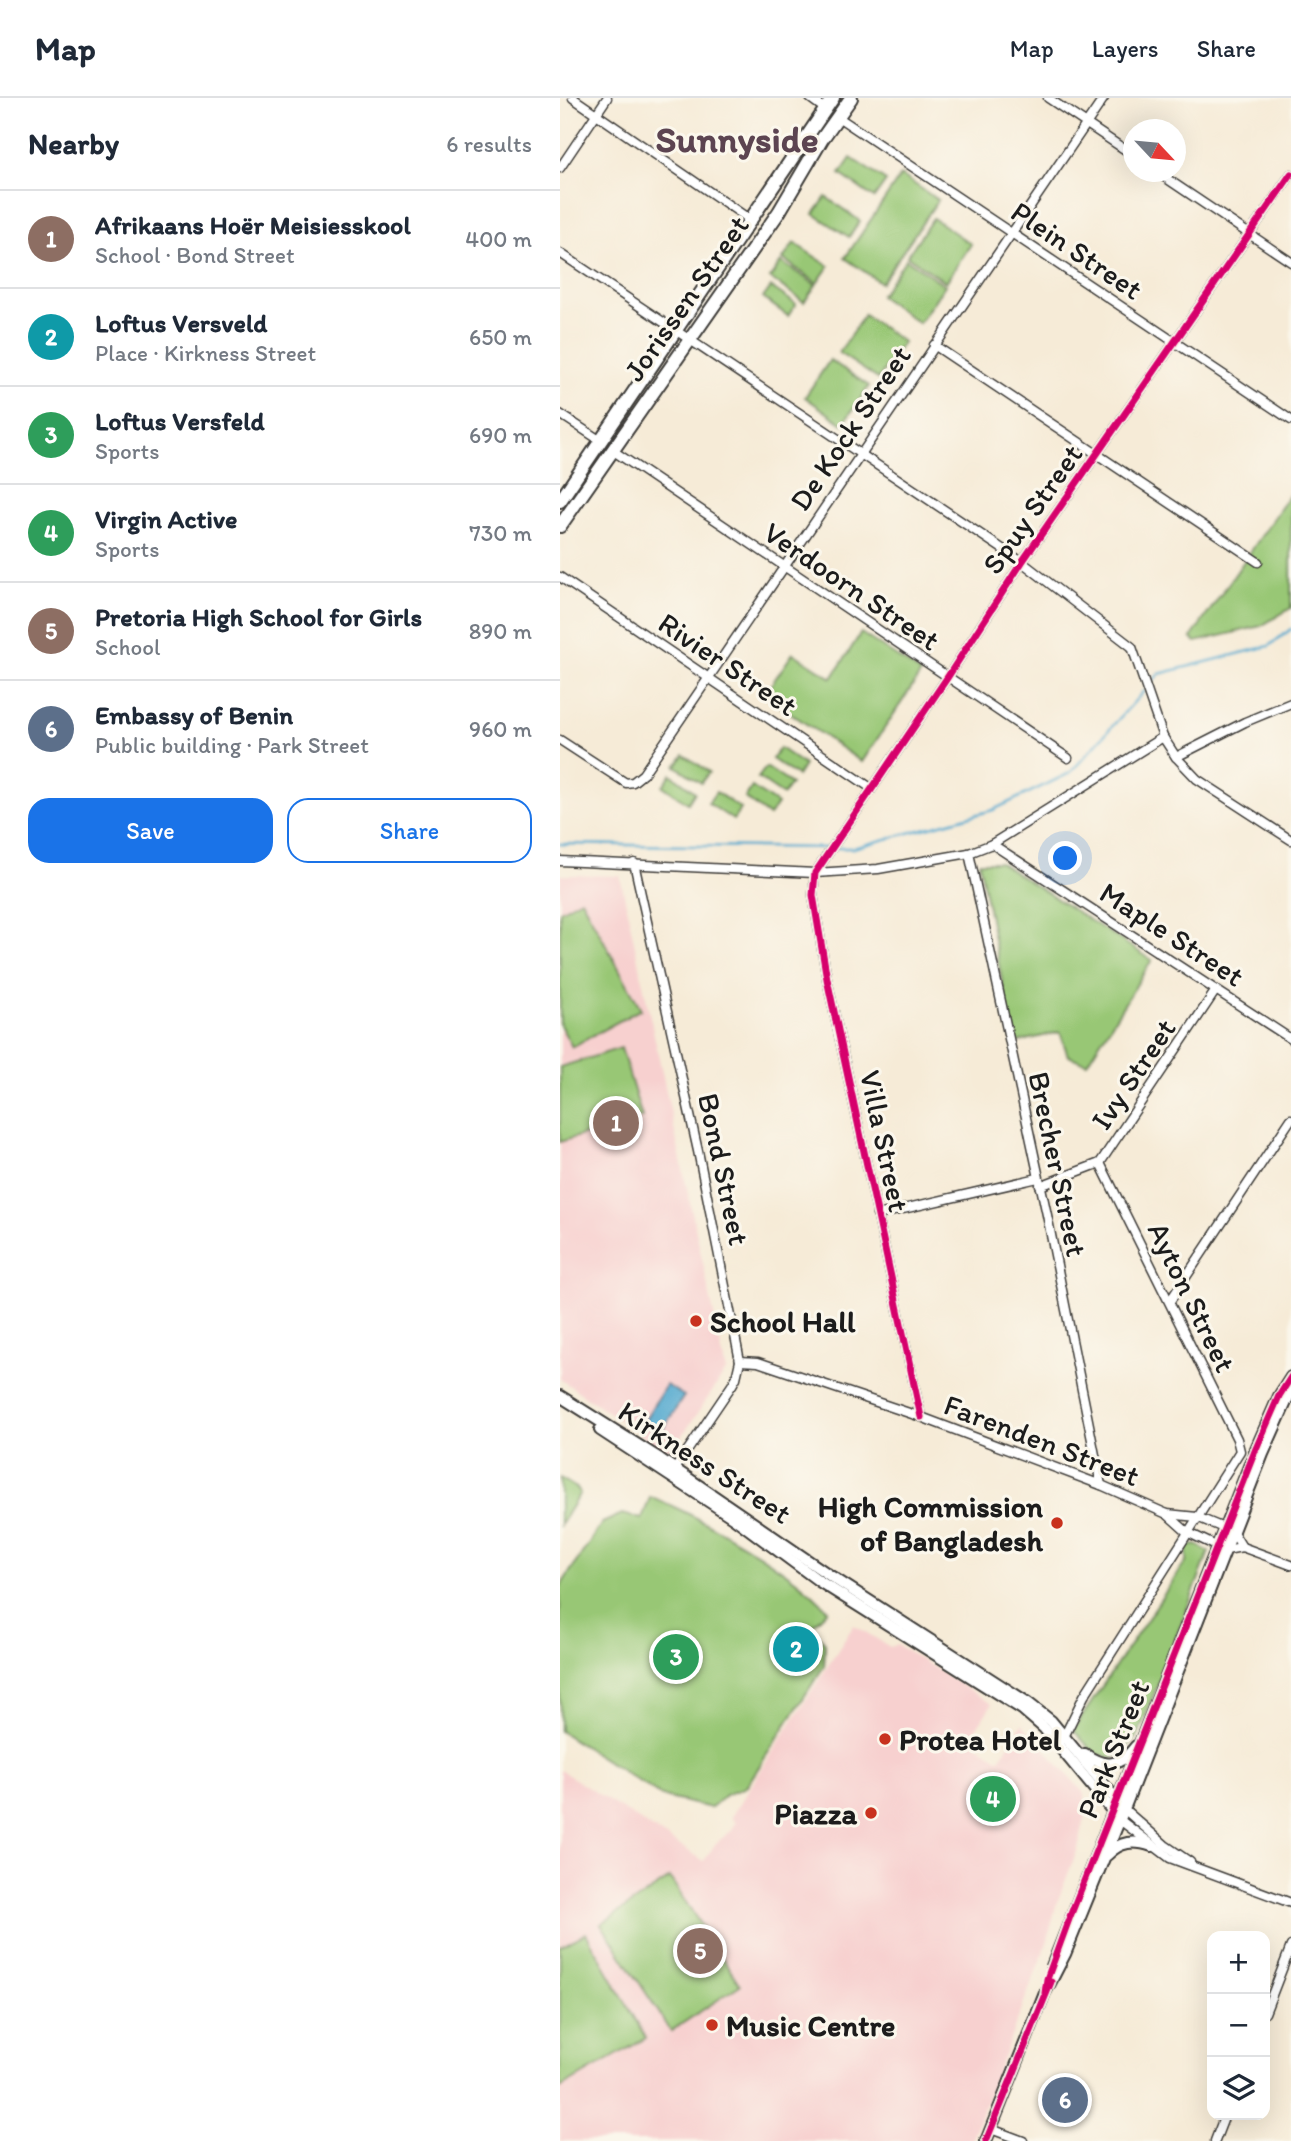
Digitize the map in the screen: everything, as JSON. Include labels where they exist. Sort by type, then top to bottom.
[{"type":"main road","name":"Jorissen Street","points":[[560,501],[621,410],[683,335],[728,287],[779,212],[850,98]]},
{"type":"main road","name":"Jorissen Street","points":[[560,526],[612,450],[683,335],[749,219],[829,104]]},
{"type":"street","points":[[573,98],[749,219]]},
{"type":"street","points":[[560,168],[607,98]]},
{"type":"street","points":[[810,98],[829,104]]},
{"type":"street","points":[[1048,98],[1123,148]]},
{"type":"street","name":"De Kock Street","points":[[560,740],[626,783],[633,782],[648,768],[1104,98]]},
{"type":"street","name":"Plein Street","points":[[838,117],[1291,421]]},
{"type":"street","name":"Spuy Street","points":[[815,873],[947,678],[1021,562],[1176,343],[1291,173]]},
{"type":"street","points":[[1172,182],[1291,262]]},
{"type":"street","points":[[560,253],[1021,562],[1132,647],[1163,737],[1186,770],[1291,840]]},
{"type":"street","points":[[934,345],[1258,562]]},
{"type":"street","points":[[560,414],[601,441]]},
{"type":"street","name":"Verdoorn Street","points":[[612,450],[1069,758]]},
{"type":"street","name":"Rivier Street","points":[[560,577],[871,788]]},
{"type":"street","points":[[1176,757],[1245,722],[1291,703]]},
{"type":"street","points":[[560,861],[815,873],[878,869],[969,853],[992,844],[1163,737]]},
{"type":"street","name":"Maple Street","points":[[992,844],[1291,1039]]},
{"type":"street","name":"Brecher Street","points":[[969,853],[1101,1485]]},
{"type":"street","name":"Bond Street","points":[[634,863],[698,1151],[740,1361]]},
{"type":"street","name":"Villa Street","points":[[815,873],[813,895],[817,925],[921,1417]]},
{"type":"street","name":"Ivy Street","points":[[877,1216],[1039,1182],[1100,1163],[1216,990]]},
{"type":"street","points":[[1170,1301],[1291,1119]]},
{"type":"street","name":"Ayton Street","points":[[1100,1163],[1170,1301],[1237,1439],[1240,1451]]},
{"type":"street","points":[[670,1470],[732,1385],[740,1361]]},
{"type":"street","name":"Farenden Street","points":[[740,1361],[758,1362],[921,1417],[1101,1485],[1167,1514],[1197,1517],[1229,1530]]},
{"type":"street","name":"Park Street","points":[[1045,1993],[1069,1919],[1118,1810],[1222,1549],[1269,1419],[1291,1377]]},
{"type":"street","name":"Park Street","points":[[1229,1530],[1291,1391]]},
{"type":"street","name":"Kirkness Street","points":[[560,1396],[670,1470],[680,1482],[819,1581],[1023,1709],[1064,1742]]},
{"type":"street","name":"Kirkness Street","points":[[560,1403],[739,1512],[832,1577],[1028,1703],[1044,1715],[1118,1810]]},
{"type":"street","name":"Park Street","points":[[1064,1742],[1077,1708],[1240,1451]]},
{"type":"street","points":[[739,1512],[753,1525],[758,1536],[783,1542]]},
{"type":"street","name":"Farenden Street","points":[[1167,1514],[1187,1532],[1222,1549]]},
{"type":"street","points":[[1229,1530],[1242,1547]]},
{"type":"street","points":[[1222,1549],[1242,1547],[1291,1565]]},
{"type":"street","name":"Park Street","points":[[986,2141],[1103,1858],[1146,1728],[1222,1549]]},
{"type":"street","points":[[1064,1742],[1094,1761],[1111,1764],[1129,1755],[1146,1728]]},
{"type":"street","points":[[1118,1810],[1152,1846],[1171,1858],[1291,1903]]},
{"type":"street","points":[[1118,1810],[1192,1864]]},
{"type":"street","points":[[1103,1858],[1126,1842],[1152,1846]]},
{"type":"street","points":[[1270,2000],[1291,1946]]},
{"type":"street","points":[[1214,2141],[1223,2120]]},
{"type":"street","points":[[991,2129],[1023,2141]]},
{"type":"shaded area","points":[[560,875],[620,876],[726,1371],[674,1448],[662,1449],[560,1379]]},
{"type":"shaded area","points":[[854,1625],[890,1647],[897,1645],[992,1704],[969,1740],[1000,1759],[1022,1724],[1083,1792],[1087,1810],[1078,1848],[1056,1905],[1048,1940],[971,2141],[560,2141],[560,1770],[704,1861],[716,1843],[731,1831],[736,1823],[731,1817]]},
{"type":"green space","points":[[851,158],[886,181],[874,198],[840,174]]},
{"type":"green space","points":[[901,175],[938,200],[881,283],[845,258]]},
{"type":"green space","points":[[826,197],[860,221],[849,237],[814,214]]},
{"type":"green space","points":[[933,218],[971,244],[946,282],[907,256]]},
{"type":"green space","points":[[794,243],[829,266],[817,283],[783,259]]},
{"type":"green space","points":[[906,259],[945,285],[919,323],[880,296]]},
{"type":"green space","points":[[781,262],[816,285],[804,302],[770,278]]},
{"type":"green space","points":[[771,287],[796,304],[788,316],[763,298]]},
{"type":"green space","points":[[864,315],[903,342],[878,379],[839,353]]},
{"type":"green space","points":[[830,360],[869,386],[843,424],[805,397]]},
{"type":"green space","points":[[1291,493],[1291,608],[1261,626],[1196,642],[1191,638]]},
{"type":"green space","points":[[861,633],[921,673],[862,762],[764,695],[793,653],[832,678]]},
{"type":"green space","points":[[780,748],[804,765],[797,776],[772,759]]},
{"type":"green space","points":[[684,755],[709,772],[701,783],[676,766]]},
{"type":"green space","points":[[766,767],[791,784],[783,795],[758,778]]},
{"type":"green space","points":[[671,774],[695,792],[688,803],[663,786]]},
{"type":"green space","points":[[752,787],[777,804],[769,816],[745,798]]},
{"type":"green space","points":[[716,792],[741,809],[733,820],[708,803]]},
{"type":"green space","points":[[979,862],[999,862],[1152,960],[1087,1063],[1068,1056],[1060,1032],[1014,1043]]},
{"type":"green space","points":[[581,899],[641,1009],[572,1047],[560,1025],[560,911]]},
{"type":"green space","points":[[621,1048],[642,1117],[560,1142],[560,1067]]},
{"type":"green space","points":[[560,1478],[580,1493],[560,1525]]},
{"type":"green space","points":[[650,1497],[694,1517],[745,1546],[793,1578],[828,1610],[811,1627],[825,1643],[824,1666],[746,1787],[725,1795],[711,1808],[663,1797],[560,1731],[560,1587],[602,1523],[622,1514],[642,1519]]},
{"type":"green space","points":[[1197,1545],[1209,1552],[1138,1735],[1113,1758],[1095,1754],[1073,1730],[1187,1560],[1187,1546]]},
{"type":"green space","points":[[670,1878],[740,1985],[671,2031],[601,1924]]},
{"type":"green space","points":[[586,1933],[646,2038],[560,2088],[560,1947]]},
{"type":"water","points":[[666,1385],[684,1396],[660,1433],[643,1422]]},
{"type":"waterway","points":[[1148,686],[1159,674],[1269,646],[1291,629]]},
{"type":"waterway","points":[[836,848],[853,848],[993,810],[1070,773],[1144,691]]},
{"type":"waterway","points":[[560,844],[830,848]]},
{"type":"cycle path","points":[[921,1417],[827,979],[813,895],[815,873],[1022,562],[1291,174]]},
{"type":"cycle path","points":[[1045,1993],[1047,1979],[1069,1919],[1255,1451],[1279,1396],[1291,1377]]},
{"type":"cycle path","points":[[986,2141],[1051,1982]]},
{"type":"place","name":"Afrikaans Hoër Meisiesskool","points":[[616,1123]]},
{"type":"place","name":"School Hall","points":[[696,1321]]},
{"type":"place","name":"High Commission of Bangladesh","points":[[1057,1523]]},
{"type":"place","name":"Loftus Versveld","points":[[796,1649]]},
{"type":"place","name":"Loftus Versfeld","points":[[676,1657]]},
{"type":"place","name":"Protea Hotel","points":[[885,1739]]},
{"type":"place","name":"Virgin Active","points":[[993,1799]]},
{"type":"place","name":"Piazza","points":[[871,1813]]},
{"type":"place","name":"Pretoria High School for Girls","points":[[700,1951]]},
{"type":"place","name":"Music Centre","points":[[712,2025]]},
{"type":"place","name":"Embassy of Benin","points":[[1065,2100]]},
{"type":"district","name":"Sunnyside","points":[[737,139]]}]
